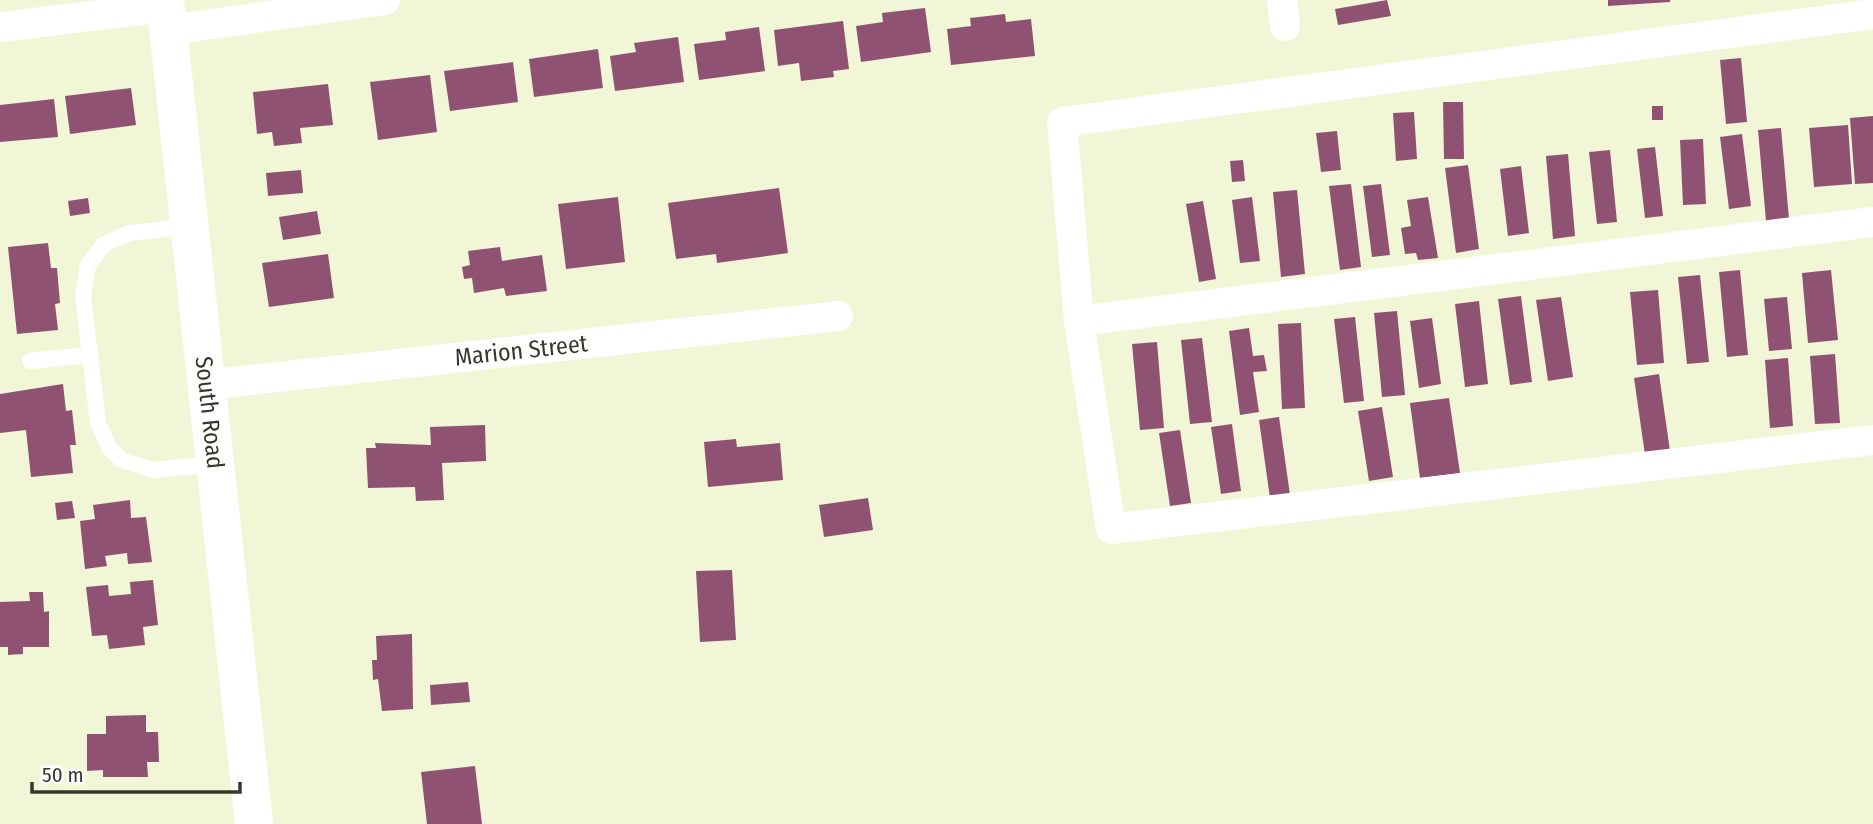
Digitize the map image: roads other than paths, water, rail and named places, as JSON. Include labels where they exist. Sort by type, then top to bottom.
[{"type":"street","points":[[0,27],[166,12],[385,0]]},
{"type":"street","name":"South Road","points":[[166,12],[187,227],[254,824]]},
{"type":"street","points":[[1873,14],[1062,122],[1079,321],[1111,529],[1873,440]]},
{"type":"street","points":[[1079,321],[1873,222]]},
{"type":"street","name":"Marion Street","points":[[205,385],[838,316]]},
{"type":"lane","points":[[187,227],[129,233],[104,244],[96,253],[84,277],[90,355],[98,423],[110,449],[122,460],[153,470],[214,464]]},
{"type":"lane","points":[[30,361],[90,355]]}]
